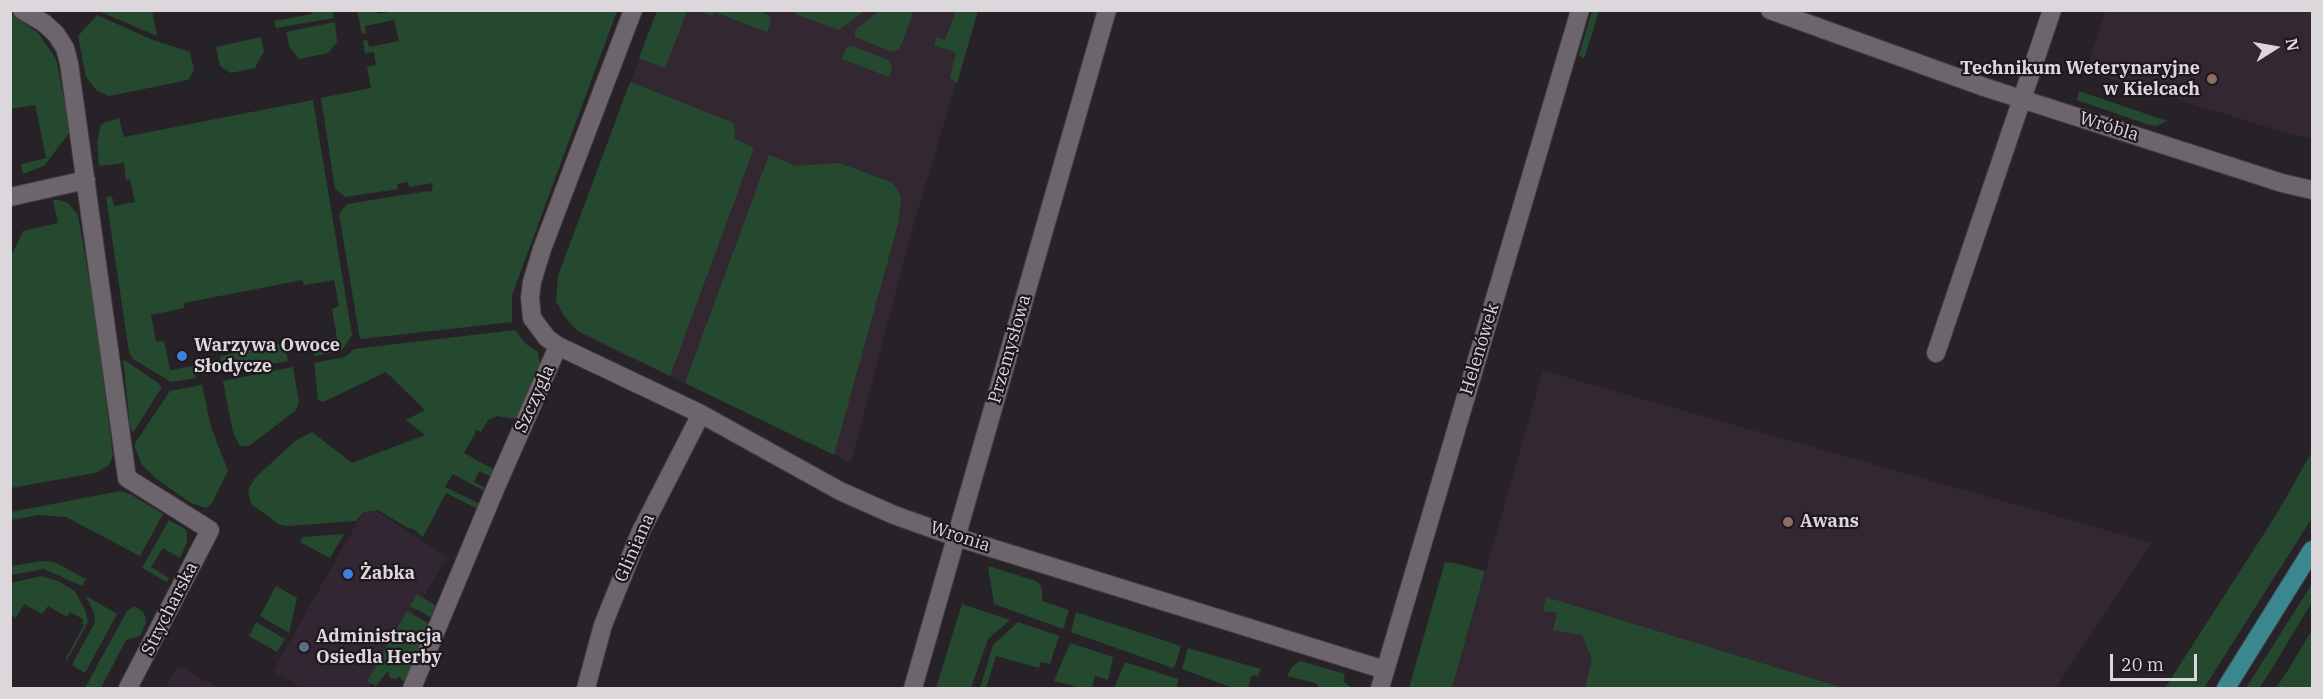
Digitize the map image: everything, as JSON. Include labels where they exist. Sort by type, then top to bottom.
[{"type":"main road","points":[[2226,688],[2313,550]]},
{"type":"street","points":[[10,196],[86,180],[74,93],[65,48],[56,34],[44,23],[22,10]]},
{"type":"street","name":"Szczygla","points":[[412,688],[558,346],[538,328],[532,318],[530,298],[532,282],[542,249],[633,10]]},
{"type":"street","name":"Przemysłowa","points":[[913,688],[1107,10]]},
{"type":"street","name":"Helenówek","points":[[1380,688],[1581,10]]},
{"type":"street","name":"Wróbla","points":[[1770,10],[2022,99],[2282,183],[2313,190]]},
{"type":"street","points":[[1936,353],[2052,10]]},
{"type":"street","name":"Strycharska","points":[[86,180],[127,478],[210,530],[129,688]]},
{"type":"street","name":"Wronia","points":[[558,346],[701,414],[840,491],[894,515],[956,537],[1385,670]]},
{"type":"street","name":"Gliniana","points":[[586,688],[603,625],[636,543],[701,414]]},
{"type":"shaded area","points":[[657,11],[978,11],[912,230],[851,463],[586,336],[573,327],[556,301],[558,276]]},
{"type":"shaded area","name":"Technikum Weterynaryjne w Kielcach","points":[[2106,11],[2312,11],[2312,139],[2292,135],[2086,71]]},
{"type":"shaded area","name":"Awans","points":[[1543,370],[2152,543],[2056,688],[1452,688]]},
{"type":"shaded area","points":[[367,505],[447,557],[369,688],[302,688],[273,671]]},
{"type":"shaded area","points":[[178,665],[219,688],[165,688]]},
{"type":"green space","points":[[103,10],[152,11],[157,36],[101,12]]},
{"type":"green space","points":[[400,10],[617,11],[512,295],[512,322],[360,339],[339,214],[347,204],[428,191],[431,193],[433,183],[409,187],[408,182],[397,184],[398,189],[345,197],[335,189],[321,98],[371,88],[367,67],[376,65],[374,52],[365,53],[363,41],[367,40],[369,47],[399,41],[394,20],[365,26],[366,33],[362,34],[357,11],[375,11],[378,14]]},
{"type":"green space","points":[[796,10],[864,11],[839,30],[795,14]]},
{"type":"green space","points":[[880,10],[912,11],[913,13],[899,50],[893,52],[855,37],[855,30]]},
{"type":"green space","points":[[312,11],[332,11],[334,18],[276,28],[274,21],[312,14]]},
{"type":"green space","points":[[657,11],[687,11],[665,68],[639,58]]},
{"type":"green space","points":[[700,11],[759,11],[769,15],[771,22],[767,32],[714,12],[713,16]]},
{"type":"green space","points":[[956,11],[978,11],[957,83],[950,78],[956,52],[934,46],[937,37],[945,40]]},
{"type":"green space","points":[[1592,11],[1599,11],[1584,59],[1579,55]]},
{"type":"green space","points":[[10,13],[38,33],[56,59],[69,124],[69,133],[44,166],[23,174],[21,164],[46,158],[35,105],[11,109]]},
{"type":"green space","points":[[97,15],[153,40],[190,52],[194,70],[188,80],[109,96],[97,91],[86,77],[78,36]]},
{"type":"green space","points":[[335,22],[337,42],[328,53],[299,59],[290,48],[286,32]]},
{"type":"green space","points":[[261,37],[264,51],[255,68],[231,73],[220,66],[216,47]]},
{"type":"green space","points":[[852,46],[889,60],[892,68],[889,77],[842,59],[846,48]]},
{"type":"green space","points":[[630,82],[734,123],[735,139],[754,148],[670,376],[578,331],[565,317],[556,301],[558,276]]},
{"type":"green space","points":[[2079,91],[2167,121],[2156,126],[2149,125],[2077,100]]},
{"type":"green space","points":[[313,100],[352,335],[342,350],[315,356],[312,344],[337,338],[332,309],[339,306],[334,280],[304,285],[302,280],[184,303],[184,308],[151,315],[156,342],[164,341],[170,370],[193,366],[196,378],[171,382],[133,359],[129,352],[106,197],[112,196],[114,206],[135,202],[130,180],[126,180],[124,163],[99,166],[97,142],[101,124],[119,118],[124,137]]},
{"type":"green space","points":[[769,155],[796,166],[839,163],[891,182],[899,191],[901,199],[898,224],[834,455],[685,383]]},
{"type":"green space","points":[[53,200],[68,203],[78,215],[95,313],[113,456],[108,466],[95,473],[11,488],[11,257],[23,231],[58,223]]},
{"type":"green space","points":[[515,330],[526,344],[538,352],[540,367],[517,417],[515,419],[497,416],[488,420],[481,432],[475,429],[475,434],[464,453],[493,469],[495,467],[494,478],[479,471],[474,482],[489,490],[488,493],[453,474],[445,487],[482,505],[480,510],[446,493],[423,537],[378,510],[363,512],[356,521],[287,526],[280,525],[251,504],[248,490],[255,478],[295,441],[312,432],[352,463],[425,435],[406,420],[425,410],[386,372],[323,402],[318,400],[314,363],[345,357],[354,349]]},
{"type":"green space","points":[[284,343],[288,361],[223,373],[220,356]]},
{"type":"green space","points":[[123,359],[162,387],[133,433],[130,426]]},
{"type":"green space","points":[[293,367],[299,402],[296,410],[253,443],[240,446],[233,432],[223,381]]},
{"type":"green space","points":[[202,385],[211,427],[228,471],[212,503],[206,508],[191,503],[158,480],[142,465],[135,447],[135,443],[170,391]]},
{"type":"green space","points":[[2312,452],[2312,518],[2204,688],[2165,688],[2276,515]]},
{"type":"green space","points":[[120,491],[132,495],[163,514],[140,556],[66,517],[39,515],[11,520],[11,512]]},
{"type":"green space","points":[[169,520],[185,529],[187,542],[180,558],[163,548],[151,567],[169,578],[167,582],[142,568]]},
{"type":"green space","points":[[344,534],[330,558],[300,542],[303,537]]},
{"type":"green space","points":[[42,561],[54,562],[86,579],[82,586],[44,569],[11,575],[11,566]]},
{"type":"green space","points":[[1445,562],[1485,571],[1452,688],[1409,688]]},
{"type":"green space","points":[[988,566],[1040,584],[1042,601],[1069,610],[1063,629],[994,604]]},
{"type":"green space","points":[[41,576],[58,581],[75,591],[85,610],[88,622],[67,660],[65,660],[84,625],[82,624],[83,619],[70,612],[67,617],[48,606],[42,614],[24,604],[16,618],[11,616],[11,583]]},
{"type":"green space","points":[[2312,584],[2312,602],[2268,675],[2259,688],[2246,688]]},
{"type":"green space","points":[[276,586],[297,598],[289,633],[260,616]]},
{"type":"green space","points":[[417,594],[438,607],[409,679],[402,681],[400,677],[390,678],[388,671],[376,686],[367,681],[407,611],[428,625],[432,618],[410,606]]},
{"type":"green space","points":[[86,596],[117,614],[85,673],[72,665],[95,622],[94,613]]},
{"type":"green space","points":[[1546,597],[1843,688],[1585,688],[1592,659],[1582,635],[1553,630],[1557,613],[1543,611]]},
{"type":"green space","points":[[962,604],[1010,620],[988,639],[971,688],[936,688]]},
{"type":"green space","points":[[135,606],[143,612],[146,618],[140,636],[126,640],[101,688],[85,688],[127,611]]},
{"type":"green space","points":[[1076,612],[1181,646],[1175,666],[1173,668],[1071,632]]},
{"type":"green space","points":[[256,622],[285,639],[277,652],[249,636]]},
{"type":"green space","points":[[1018,622],[1059,636],[1050,664],[1041,662],[1039,668],[996,656],[986,688],[980,688],[993,645]]},
{"type":"green space","points":[[2312,630],[2312,688],[2276,688],[2290,667]]},
{"type":"green space","points":[[1070,643],[1113,657],[1108,680],[1095,676],[1092,688],[1082,688],[1054,681]]},
{"type":"green space","points":[[1188,648],[1261,669],[1258,676],[1252,675],[1248,688],[1233,688],[1182,669]]},
{"type":"green space","points":[[1300,661],[1345,674],[1343,681],[1352,688],[1317,688],[1318,684],[1287,676],[1292,667]]},
{"type":"green space","points":[[1125,662],[1178,679],[1177,688],[1111,688],[1115,686]]},
{"type":"place","name":"Technikum Weterynaryjne w Kielcach","points":[[2212,79]]},
{"type":"place","name":"Warzywa Owoce Słodycze","points":[[182,356]]},
{"type":"place","name":"Awans","points":[[1788,522]]},
{"type":"place","name":"Żabka","points":[[348,574]]},
{"type":"place","name":"Administracja Osiedla Herby","points":[[304,647]]}]
